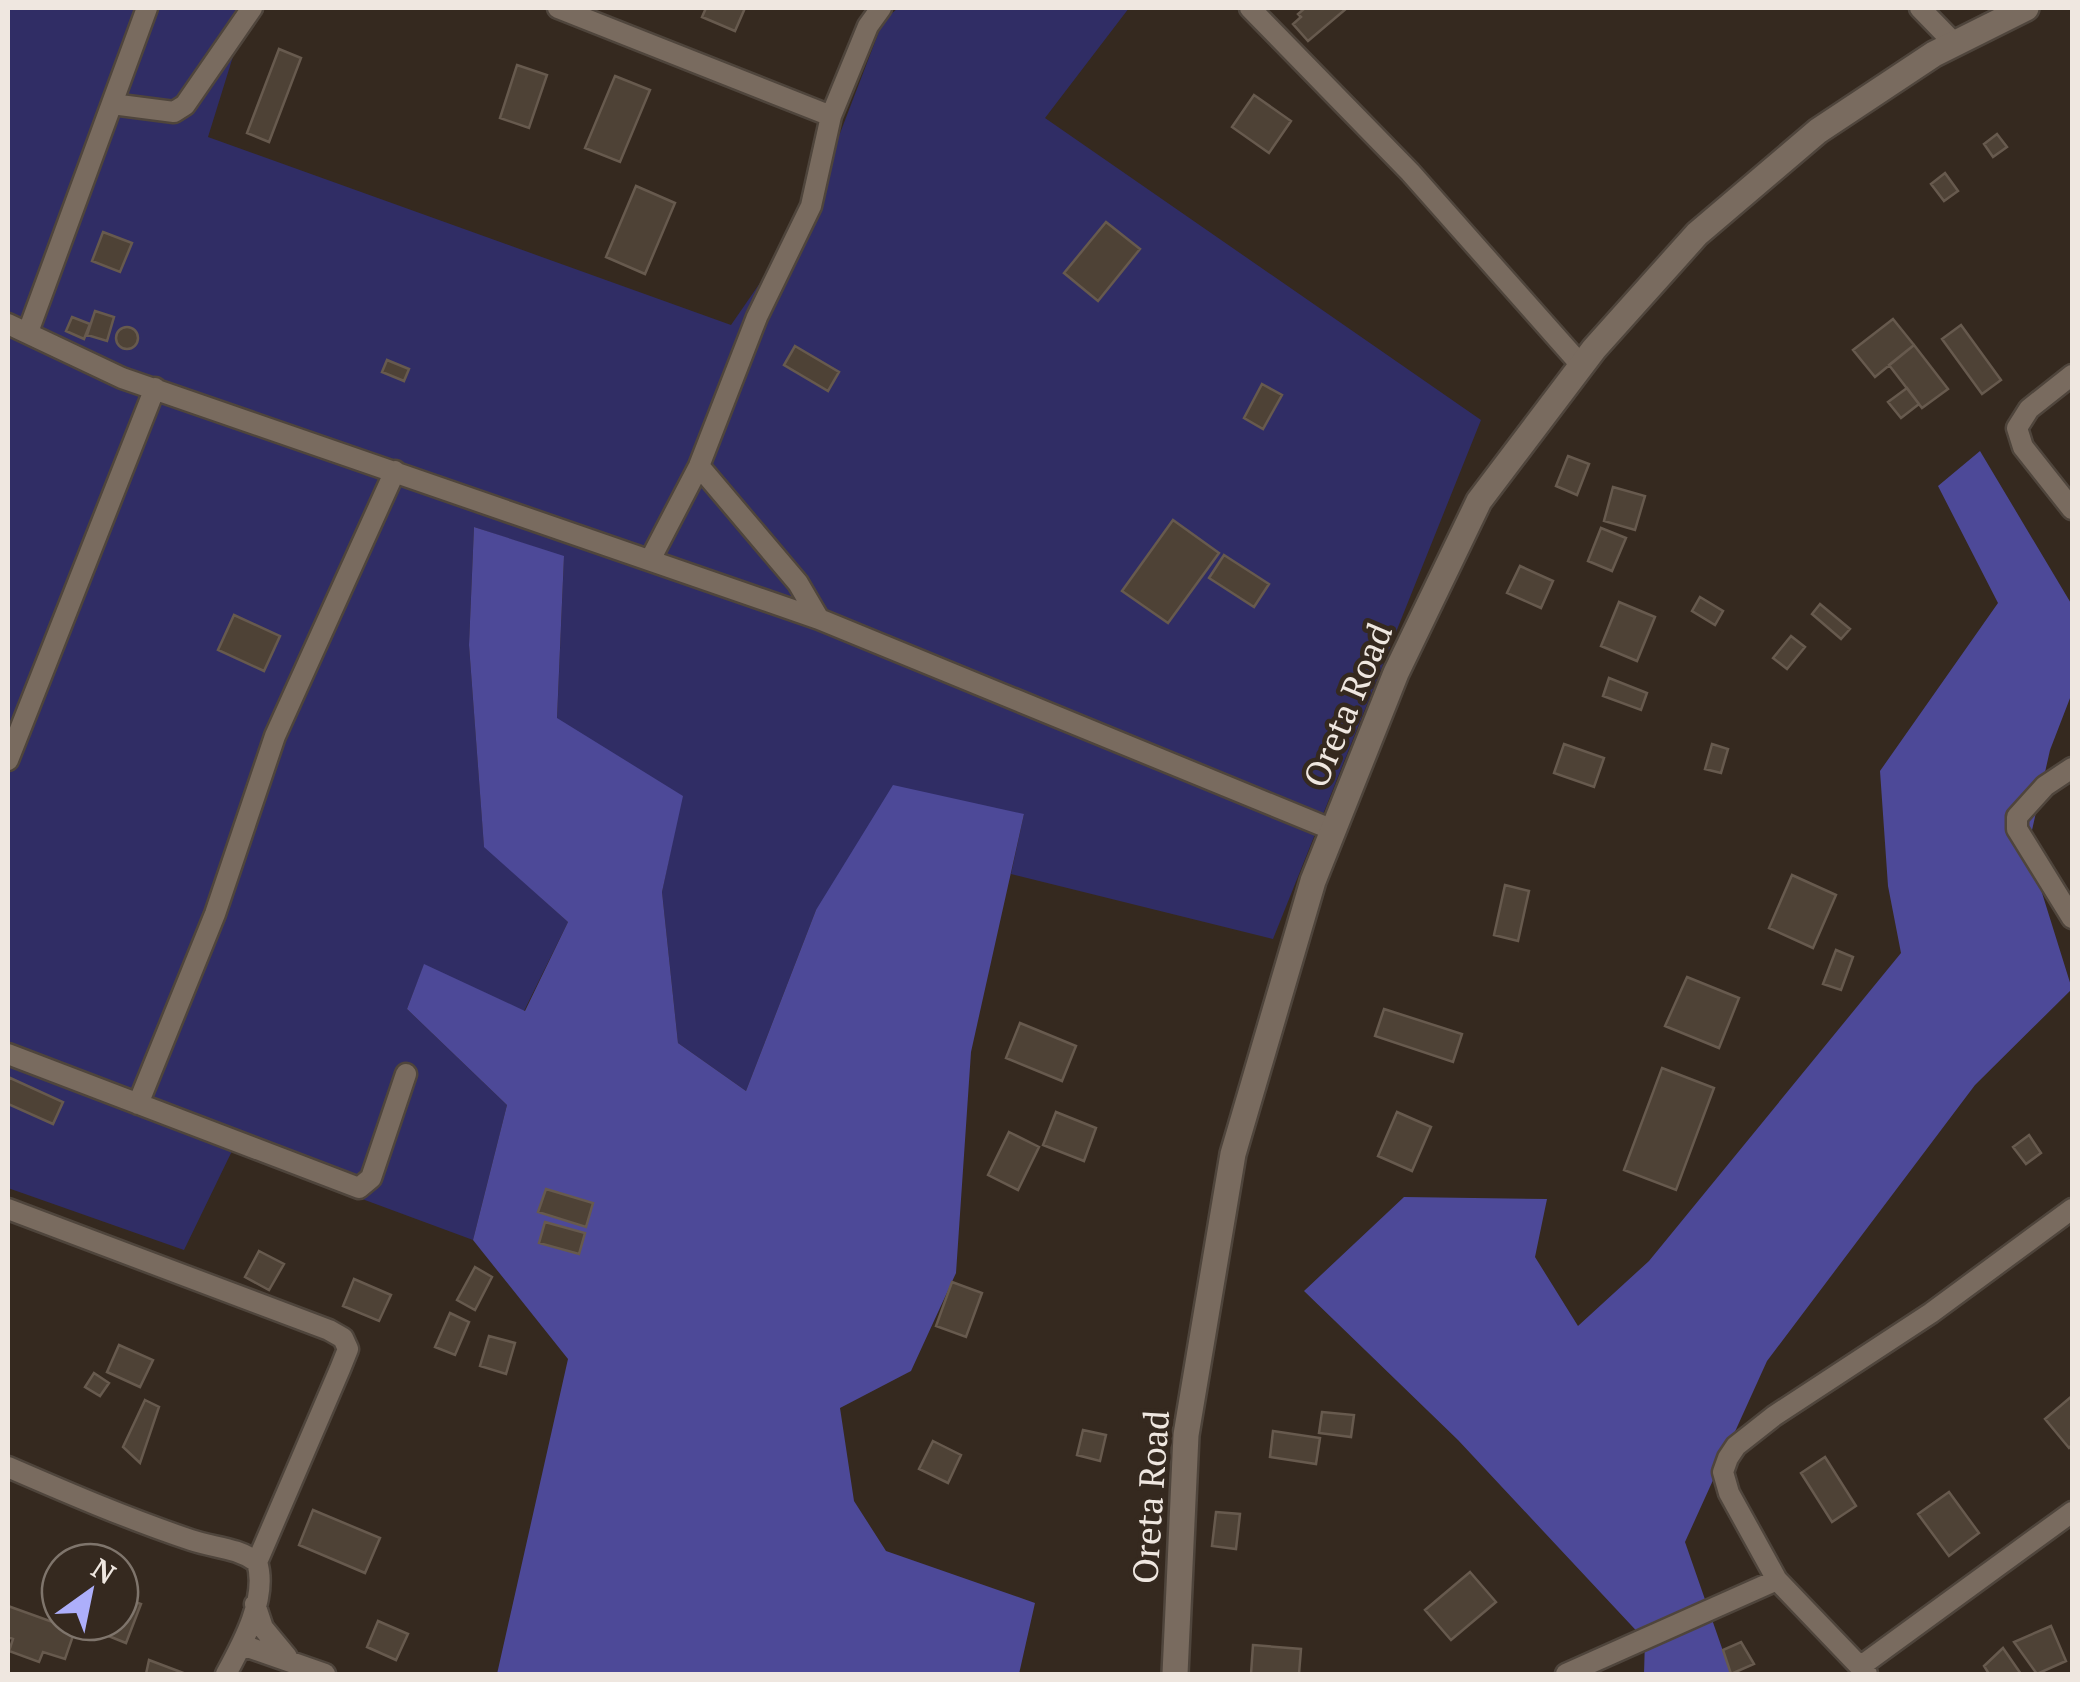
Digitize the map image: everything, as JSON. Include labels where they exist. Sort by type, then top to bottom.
[{"type":"street","points":[[28,332],[147,8]]},
{"type":"street","points":[[112,104],[174,112],[184,105],[252,8]]},
{"type":"street","points":[[558,8],[831,116]]},
{"type":"street","points":[[650,560],[699,466],[757,317],[810,206],[831,116],[868,26],[880,8]]},
{"type":"street","points":[[1250,8],[1410,172],[1581,366]]},
{"type":"street","points":[[1920,8],[1955,44]]},
{"type":"street","name":"Oreta Road","points":[[1174,1674],[1186,1435],[1233,1154],[1312,882],[1396,673],[1479,500],[1581,366],[1697,234],[1818,131],[1955,44],[2026,8]]},
{"type":"street","points":[[8,324],[122,378],[819,619],[1333,830]]},
{"type":"street","points":[[2072,375],[2028,409],[2016,428],[2023,446],[2072,509]]},
{"type":"street","points":[[8,760],[155,388]]},
{"type":"street","points":[[699,466],[798,583],[819,619]]},
{"type":"street","points":[[138,1104],[215,914],[275,736],[395,471]]},
{"type":"street","points":[[769,601],[784,568]]},
{"type":"street","points":[[2072,768],[2045,786],[2017,817],[2017,829],[2072,918]]},
{"type":"street","points":[[8,1054],[360,1188],[371,1178],[406,1074]]},
{"type":"street","points":[[8,1209],[343,1338],[348,1349],[257,1562],[262,1579],[242,1646],[226,1674]]},
{"type":"street","points":[[2072,1209],[1931,1313],[1774,1416],[1736,1446],[1723,1472],[1729,1492],[1777,1580],[1864,1670],[2072,1512]]},
{"type":"street","points":[[8,1467],[86,1501],[195,1542],[234,1549],[257,1562]]},
{"type":"street","points":[[1566,1674],[1777,1580]]},
{"type":"street","points":[[255,1604],[262,1628],[290,1660]]},
{"type":"street","points":[[242,1646],[325,1674]]},
{"type":"shaded area","points":[[8,8],[248,8],[208,137],[731,325],[811,209],[883,21],[898,8],[1129,8],[1045,118],[1481,420],[1273,939],[1011,874],[1024,814],[816,910],[746,1091],[678,1043],[662,892],[682,796],[557,719],[564,557],[474,527],[469,645],[484,846],[568,922],[524,1011],[424,965],[407,1009],[507,1105],[473,1240],[232,1151],[184,1250],[8,1188]]},
{"type":"shaded area","points":[[1980,451],[2072,605],[2072,693],[2050,750],[2028,848],[2072,989],[1975,1085],[1767,1361],[1685,1542],[1731,1674],[1644,1674],[1645,1640],[1458,1440],[1304,1291],[1404,1197],[1547,1199],[1535,1257],[1578,1326],[1649,1261],[1901,953],[1888,886],[1880,771],[1998,603],[1938,486]]},
{"type":"shaded area","points":[[474,527],[564,556],[557,718],[683,796],[662,892],[678,1043],[746,1091],[816,910],[893,785],[1024,814],[971,1052],[956,1273],[911,1371],[840,1408],[854,1501],[886,1551],[1035,1603],[1019,1674],[497,1674],[568,1359],[473,1240],[507,1105],[407,1009],[424,964],[525,1011],[568,922],[484,847],[469,645]]},
{"type":"building","points":[[706,8],[745,8],[735,31],[702,17]]},
{"type":"building","points":[[1305,8],[1347,8],[1308,41],[1293,24]]},
{"type":"building","points":[[279,49],[301,58],[269,142],[247,133]]},
{"type":"building","points":[[517,65],[547,75],[529,128],[500,118]]},
{"type":"building","points":[[615,76],[650,90],[620,162],[585,148]]},
{"type":"building","points":[[1254,95],[1291,121],[1269,153],[1232,127]]},
{"type":"building","points":[[1997,134],[2007,147],[1993,157],[1984,144]]},
{"type":"building","points":[[1945,173],[1958,191],[1944,201],[1931,184]]},
{"type":"building","points":[[636,186],[675,203],[645,274],[606,257]]},
{"type":"building","points":[[1106,222],[1140,249],[1098,301],[1064,273]]},
{"type":"building","points":[[103,232],[132,243],[120,272],[92,261]]},
{"type":"building","points":[[95,311],[114,317],[107,341],[87,335]]},
{"type":"building","points":[[72,317],[90,324],[84,339],[66,331]]},
{"type":"building","points":[[1893,319],[1914,345],[1875,377],[1853,350]]},
{"type":"building","points":[[1961,325],[2001,380],[1982,394],[1942,339]]},
{"type":"building","points":[[127,327],[135,330],[135,346],[127,349],[119,346],[116,338],[119,330]]},
{"type":"building","points":[[1914,345],[1948,389],[1922,408],[1889,365]]},
{"type":"building","points":[[795,346],[839,372],[828,391],[784,365]]},
{"type":"building","points":[[387,360],[409,369],[404,381],[382,372]]},
{"type":"building","points":[[1262,384],[1282,395],[1263,429],[1244,418]]},
{"type":"building","points":[[1907,388],[1919,404],[1901,418],[1888,402]]},
{"type":"building","points":[[1568,456],[1589,464],[1577,495],[1556,486]]},
{"type":"building","points":[[1613,487],[1645,496],[1635,530],[1604,521]]},
{"type":"building","points":[[1173,520],[1219,553],[1168,623],[1122,591]]},
{"type":"building","points":[[1601,528],[1626,538],[1612,571],[1588,561]]},
{"type":"building","points":[[1224,555],[1269,584],[1254,607],[1209,578]]},
{"type":"building","points":[[1520,566],[1553,581],[1541,608],[1507,593]]},
{"type":"building","points":[[1700,597],[1723,611],[1715,625],[1692,611]]},
{"type":"building","points":[[1619,602],[1655,617],[1637,661],[1601,646]]},
{"type":"building","points":[[1820,604],[1850,629],[1841,639],[1812,614]]},
{"type":"building","points":[[234,615],[280,636],[264,671],[218,650]]},
{"type":"building","points":[[1791,636],[1805,647],[1787,669],[1773,658]]},
{"type":"building","points":[[1609,678],[1647,693],[1641,710],[1603,696]]},
{"type":"building","points":[[1564,744],[1604,758],[1594,787],[1554,773]]},
{"type":"building","points":[[1712,744],[1728,749],[1721,773],[1705,769]]},
{"type":"building","points":[[1792,875],[1836,895],[1813,948],[1769,928]]},
{"type":"building","points":[[1505,885],[1529,891],[1518,941],[1494,935]]},
{"type":"building","points":[[1836,950],[1853,957],[1841,990],[1823,984]]},
{"type":"building","points":[[1687,977],[1739,998],[1719,1048],[1665,1026]]},
{"type":"building","points":[[1384,1009],[1462,1034],[1453,1062],[1375,1036]]},
{"type":"building","points":[[1020,1023],[1076,1046],[1062,1081],[1006,1058]]},
{"type":"building","points":[[1662,1068],[1714,1088],[1676,1190],[1624,1170]]},
{"type":"building","points":[[8,1077],[63,1102],[53,1124],[8,1104]]},
{"type":"building","points":[[1056,1112],[1096,1128],[1084,1161],[1043,1145]]},
{"type":"building","points":[[1397,1112],[1431,1127],[1412,1171],[1378,1156]]},
{"type":"building","points":[[1009,1132],[1039,1147],[1018,1190],[988,1175]]},
{"type":"building","points":[[2029,1135],[2041,1153],[2026,1164],[2013,1147]]},
{"type":"building","points":[[546,1189],[593,1203],[586,1227],[538,1212]]},
{"type":"building","points":[[545,1222],[585,1233],[579,1254],[539,1243]]},
{"type":"building","points":[[259,1251],[284,1264],[269,1290],[245,1277]]},
{"type":"building","points":[[475,1267],[492,1277],[475,1310],[457,1300]]},
{"type":"building","points":[[354,1279],[391,1295],[379,1321],[343,1306]]},
{"type":"building","points":[[952,1282],[982,1293],[966,1337],[936,1326]]},
{"type":"building","points":[[450,1313],[469,1322],[455,1355],[435,1347]]},
{"type":"building","points":[[489,1336],[515,1343],[506,1374],[480,1366]]},
{"type":"building","points":[[119,1345],[153,1360],[140,1387],[107,1372]]},
{"type":"building","points":[[94,1373],[109,1383],[100,1396],[85,1387]]},
{"type":"building","points":[[2072,1396],[2072,1445],[2069,1448],[2045,1419]]},
{"type":"building","points":[[145,1400],[159,1407],[140,1463],[123,1447]]},
{"type":"building","points":[[1322,1412],[1354,1415],[1351,1437],[1319,1433]]},
{"type":"building","points":[[1083,1430],[1106,1435],[1100,1461],[1077,1455]]},
{"type":"building","points":[[1273,1431],[1320,1438],[1316,1464],[1270,1457]]},
{"type":"building","points":[[933,1441],[961,1455],[948,1483],[919,1469]]},
{"type":"building","points":[[1825,1457],[1856,1506],[1832,1522],[1801,1473]]},
{"type":"building","points":[[1949,1492],[1979,1533],[1949,1556],[1918,1514]]},
{"type":"building","points":[[313,1510],[380,1538],[365,1573],[299,1545]]},
{"type":"building","points":[[1216,1512],[1240,1514],[1236,1549],[1212,1546]]},
{"type":"building","points":[[1470,1572],[1496,1602],[1451,1640],[1425,1610]]},
{"type":"building","points":[[8,1606],[40,1617],[40,1642],[71,1642],[65,1659],[43,1652],[39,1662],[9,1651],[13,1639],[8,1637]]},
{"type":"building","points":[[378,1621],[408,1634],[396,1660],[367,1647]]},
{"type":"building","points":[[2051,1626],[2066,1661],[2037,1674],[2014,1642]]},
{"type":"building","points":[[1741,1642],[1754,1664],[1731,1674],[1723,1650]]},
{"type":"building","points":[[1253,1645],[1301,1649],[1299,1674],[1251,1674]]},
{"type":"building","points":[[2003,1648],[2021,1674],[1989,1674],[1984,1666]]},
{"type":"building","points":[[149,1660],[186,1674],[146,1674]]}]
